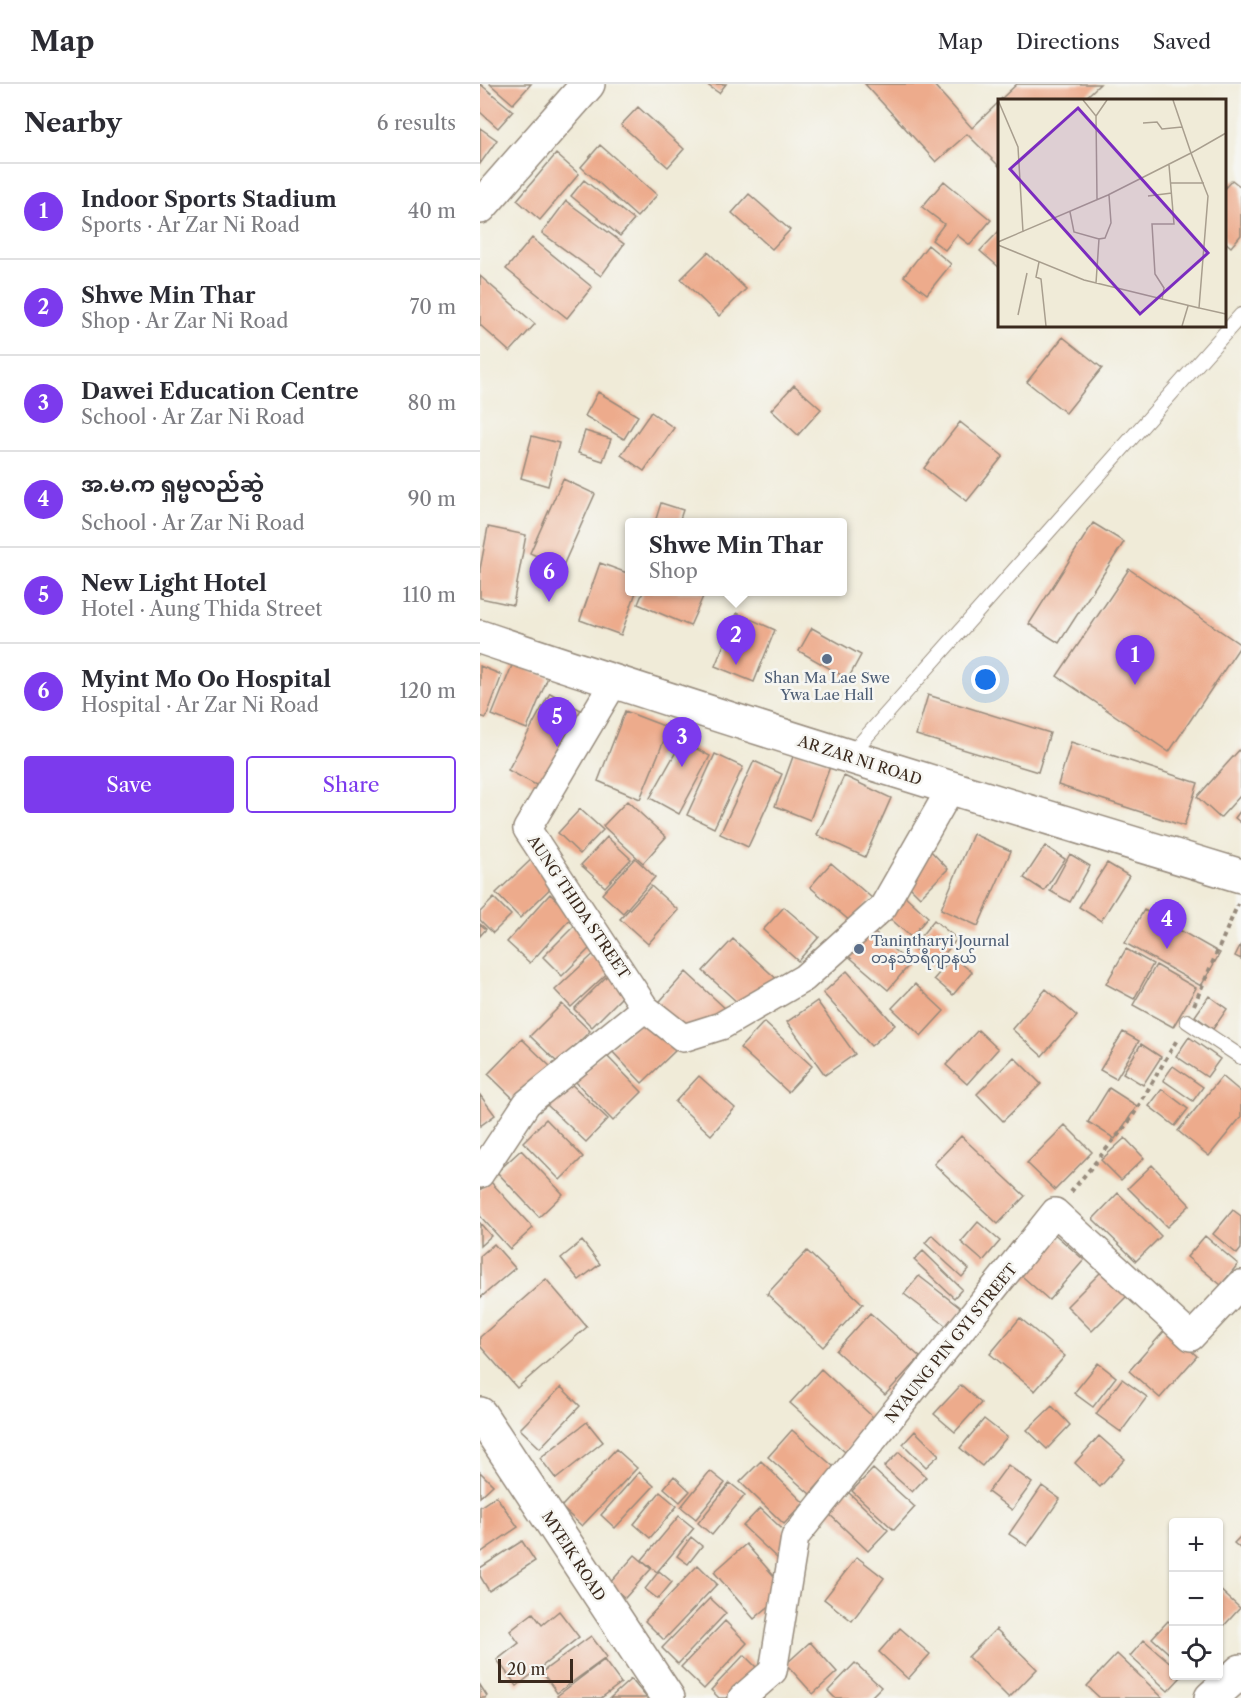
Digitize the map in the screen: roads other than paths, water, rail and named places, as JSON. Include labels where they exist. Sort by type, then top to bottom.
[{"type":"main road","points":[[480,207],[588,84]]},
{"type":"main road","name":"AR ZAR NI ROAD","points":[[480,637],[951,789],[1241,876]]},
{"type":"main road","name":"MYEIK ROAD","points":[[480,1414],[668,1698]]},
{"type":"main road","points":[[1211,1698],[1241,1671]]},
{"type":"street","name":"AUNG THIDA STREET","points":[[614,682],[527,829],[645,1008]]},
{"type":"street","points":[[480,1174],[527,1103],[645,1008],[683,1038],[721,1026],[804,978],[883,907],[951,789]]},
{"type":"street","name":"NYAUNG PIN GYI STREET","points":[[742,1698],[773,1671],[795,1537],[1055,1212],[1191,1337],[1241,1284]]},
{"type":"lane","points":[[849,756],[1241,315]]},
{"type":"lane","points":[[1187,1021],[1241,1057]]},
{"type":"place","name":"Myint Mo Oo Hospital","points":[[549,602]]},
{"type":"place","name":"Shan Ma Lae Swe Ywa Lae Hall","points":[[827,659]]},
{"type":"place","name":"Shwe Min Thar","points":[[736,665]]},
{"type":"place","name":"Indoor Sports Stadium","points":[[1135,685]]},
{"type":"place","name":"New Light Hotel","points":[[557,747]]},
{"type":"place","name":"Dawei Education Centre","points":[[682,767]]},
{"type":"place","name":"Tanintharyi Journal တနင်္သာရီဂျာနယ်","points":[[859,949]]},
{"type":"place","name":"အ.မ.က ရှမ္မလည်ဆွဲ","points":[[1167,949]]}]
